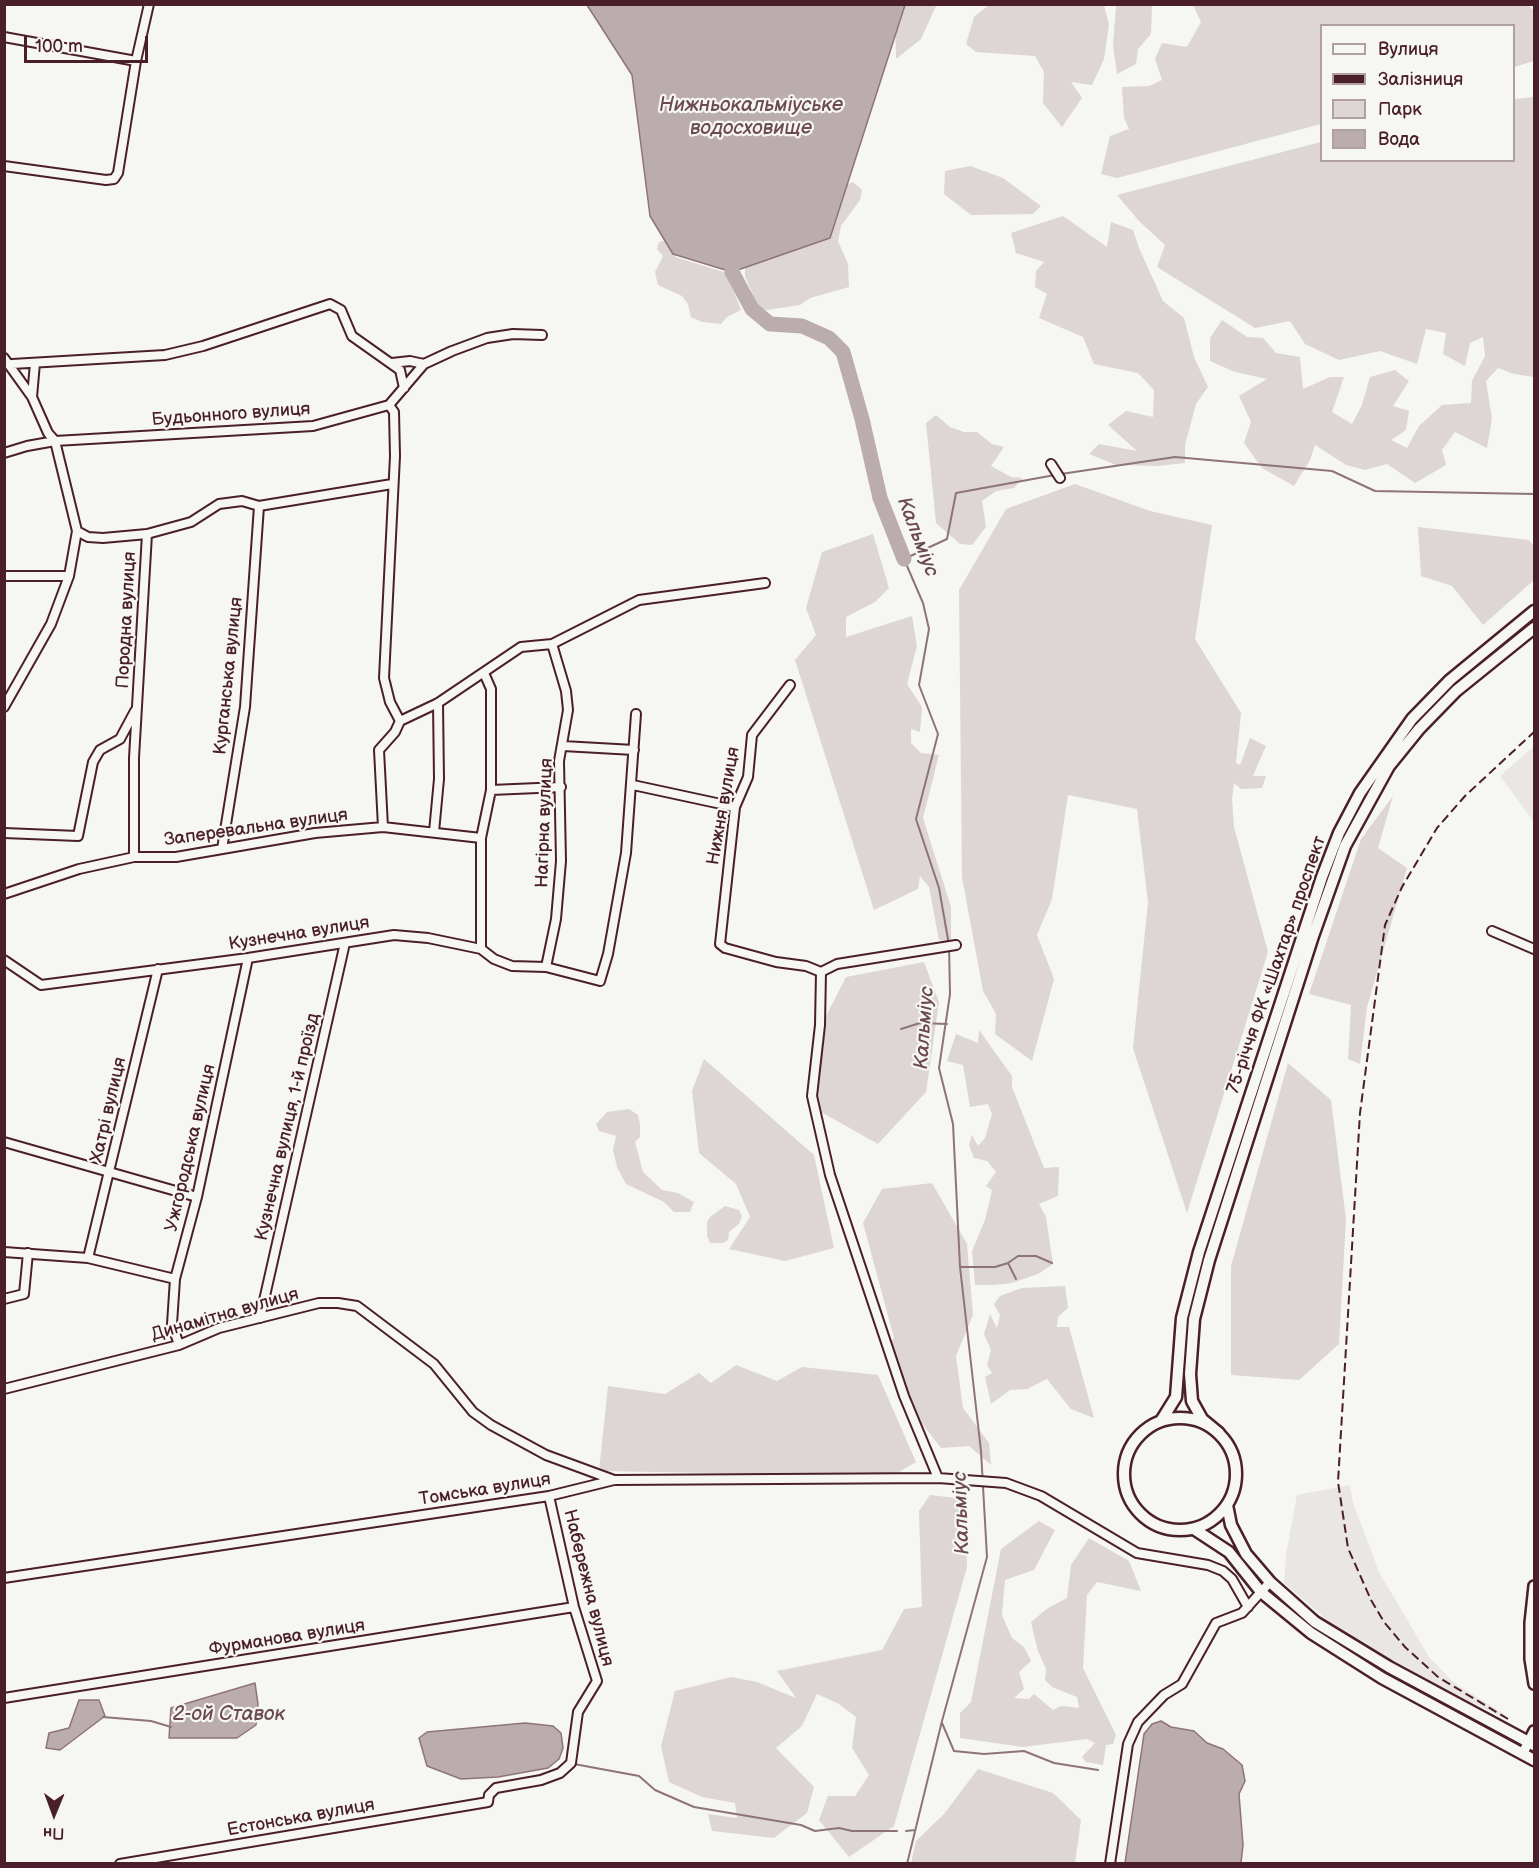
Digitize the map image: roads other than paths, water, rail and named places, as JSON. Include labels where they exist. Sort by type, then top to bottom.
[{"type":"main road","name":"75-річчя ФК «Шахтар» проспект","points":[[1161,1421],[1176,1397],[1178,1342],[1194,1271],[1318,888],[1339,833],[1360,793],[1412,719],[1450,680],[1534,610]]},
{"type":"main road","name":"75-річчя ФК «Шахтар» проспект","points":[[1219,1433],[1202,1419],[1194,1407],[1190,1374],[1194,1319],[1200,1292],[1313,936],[1345,846],[1389,766],[1419,729],[1456,692],[1534,628]]},
{"type":"main road","points":[[1191,1419],[1219,1433],[1235,1460],[1236,1476],[1234,1491],[1227,1505],[1213,1520],[1194,1529],[1163,1528],[1149,1521],[1138,1511],[1127,1491],[1124,1468],[1128,1453],[1141,1434],[1161,1421],[1191,1419]]},
{"type":"main road","points":[[1227,1505],[1237,1539],[1270,1582],[1315,1622],[1389,1668],[1532,1744]]},
{"type":"main road","points":[[1194,1529],[1229,1552],[1261,1592],[1311,1633],[1382,1678],[1534,1760]]},
{"type":"street","points":[[4,166],[106,180],[114,178],[118,173],[136,60],[149,4]]},
{"type":"street","points":[[4,37],[136,60]]},
{"type":"street","points":[[12,364],[165,355],[203,346],[330,304],[337,305],[352,336],[400,370],[405,388]]},
{"type":"street","name":"Будьонного вулиця","points":[[4,453],[55,441],[313,426],[388,405],[424,364],[487,338],[513,334],[542,335]]},
{"type":"street","points":[[4,358],[12,364],[32,397],[48,433],[55,441],[77,531],[69,576],[51,624],[4,707]]},
{"type":"street","points":[[392,363],[401,361],[424,364]]},
{"type":"street","points":[[32,397],[35,363]]},
{"type":"street","points":[[388,405],[394,412],[395,422],[384,678],[390,702],[400,721]]},
{"type":"street","points":[[1051,464],[1060,478]]},
{"type":"street","points":[[77,531],[88,537],[103,538],[147,534],[191,522],[219,504],[242,501],[259,506],[392,484]]},
{"type":"street","name":"Курганська вулиця","points":[[222,849],[245,707],[259,506]]},
{"type":"street","name":"Породна вулиця","points":[[134,857],[134,758],[147,534]]},
{"type":"street","points":[[4,576],[69,576]]},
{"type":"street","points":[[383,827],[379,750],[395,732],[400,721],[438,703],[521,647],[552,644],[639,600],[765,583]]},
{"type":"street","name":"Нагірна вулиця","points":[[546,967],[556,919],[561,861],[559,761],[568,710],[566,691],[552,644]]},
{"type":"street","points":[[481,950],[481,838],[491,790],[491,689],[484,673]]},
{"type":"street","name":"Нижня вулиця","points":[[789,685],[752,735],[748,777],[735,807],[720,944],[725,948],[776,962],[806,966],[820,972]]},
{"type":"street","points":[[434,832],[439,779],[438,703]]},
{"type":"street","name":"Породна вулиця","points":[[4,832],[78,836],[93,762],[100,750],[120,739],[138,707]]},
{"type":"street","points":[[636,714],[633,785],[735,807]]},
{"type":"street","points":[[563,746],[634,750]]},
{"type":"street","name":"Кузнечна вулиця","points":[[4,960],[41,985],[248,958],[394,935],[428,938],[481,950],[494,959],[512,966],[546,967],[600,981],[608,954],[626,853],[633,785]]},
{"type":"street","points":[[491,790],[561,787]]},
{"type":"street","name":"Заперевальна вулиця","points":[[4,894],[79,869],[134,857],[176,857],[315,833],[383,827],[481,838]]},
{"type":"street","points":[[1492,931],[1534,949]]},
{"type":"street","name":"Кузнечна вулиця, 1-й проїзд","points":[[260,1318],[345,943]]},
{"type":"street","points":[[938,1478],[904,1396],[842,1210],[812,1096],[820,1024],[820,972],[837,964],[956,945]]},
{"type":"street","name":"Ужгородська вулиця","points":[[179,1345],[172,1324],[175,1279],[197,1197],[248,958]]},
{"type":"street","name":"Хатрі вулиця","points":[[88,1258],[158,969]]},
{"type":"street","points":[[4,1142],[197,1197]]},
{"type":"street","points":[[4,1252],[88,1258],[175,1279]]},
{"type":"street","points":[[4,1299],[24,1294],[28,1253]]},
{"type":"street","name":"Динамітна вулиця","points":[[4,1389],[179,1345],[219,1328],[320,1303],[357,1306],[434,1364],[473,1412],[491,1425],[546,1455],[614,1480]]},
{"type":"street","name":"Томська вулиця","points":[[4,1578],[549,1496],[614,1480],[938,1478],[996,1482],[1041,1496],[1137,1553],[1208,1565],[1223,1571],[1232,1579],[1248,1606]]},
{"type":"street","name":"Набережна вулиця","points":[[488,1802],[489,1795],[496,1788],[541,1780],[560,1773],[571,1763],[578,1712],[597,1681],[574,1607],[549,1496]]},
{"type":"street","points":[[1110,1863],[1128,1744],[1138,1722],[1164,1695],[1182,1684],[1215,1623],[1242,1613],[1270,1582]]},
{"type":"street","points":[[1534,1586],[1530,1623],[1530,1659],[1534,1684]]},
{"type":"street","name":"Фурманова вулиця","points":[[4,1698],[574,1607]]},
{"type":"street","points":[[1522,1753],[1532,1744],[1534,1731]]},
{"type":"street","name":"Естонська вулиця","points":[[120,1863],[488,1802]]},
{"type":"water","name":"Нижньокальміуське водосховище","points":[[587,5],[905,5],[830,238],[732,272],[673,254],[650,216],[632,75]]},
{"type":"water","name":"2-ой Ставок","points":[[255,1683],[258,1704],[256,1725],[237,1738],[169,1738],[171,1708]]},
{"type":"water","points":[[79,1700],[99,1700],[105,1716],[60,1750],[46,1748],[49,1733],[69,1728]]},
{"type":"water","points":[[1161,1721],[1171,1727],[1194,1731],[1207,1743],[1223,1749],[1242,1765],[1245,1781],[1239,1794],[1243,1845],[1241,1863],[1125,1863],[1144,1734],[1152,1724]]},
{"type":"water","points":[[525,1723],[553,1726],[561,1733],[563,1748],[559,1759],[548,1768],[498,1777],[461,1779],[427,1766],[419,1738],[427,1732]]},
{"type":"waterway","name":"Кальміус","points":[[733,253],[732,272],[752,309],[770,324],[802,326],[829,338],[843,352],[862,419],[880,498],[904,559]]},
{"type":"waterway","points":[[1061,474],[1175,457],[1332,471],[1375,491],[1534,494]]},
{"type":"waterway","name":"Кальміус","points":[[907,1864],[942,1721],[987,1557],[981,1451],[960,1267],[953,1124],[939,1068],[950,994],[949,945],[939,888],[916,819],[938,734],[919,685],[929,629],[923,603],[904,559],[947,539],[956,493],[1055,475]]},
{"type":"waterway","points":[[901,1029],[920,1023],[947,1024]]},
{"type":"waterway","points":[[960,1267],[995,1267],[1008,1263],[1018,1256],[1036,1256],[1052,1263]]},
{"type":"waterway","points":[[1008,1263],[1016,1279]]},
{"type":"waterway","points":[[103,1717],[151,1721],[171,1727]]},
{"type":"waterway","points":[[942,1723],[954,1751],[984,1754],[1024,1751],[1054,1763],[1098,1770]]},
{"type":"waterway","points":[[574,1764],[639,1776],[655,1790],[694,1807],[801,1825],[815,1831],[839,1828],[852,1831],[897,1831]]},
{"type":"waterway","points":[[906,1831],[915,1830]]},
{"type":"railway","points":[[1508,1719],[1438,1677],[1405,1647],[1384,1622],[1371,1600],[1348,1548],[1338,1482],[1360,1113],[1385,925],[1402,887],[1437,828],[1465,796],[1534,732]]}]
